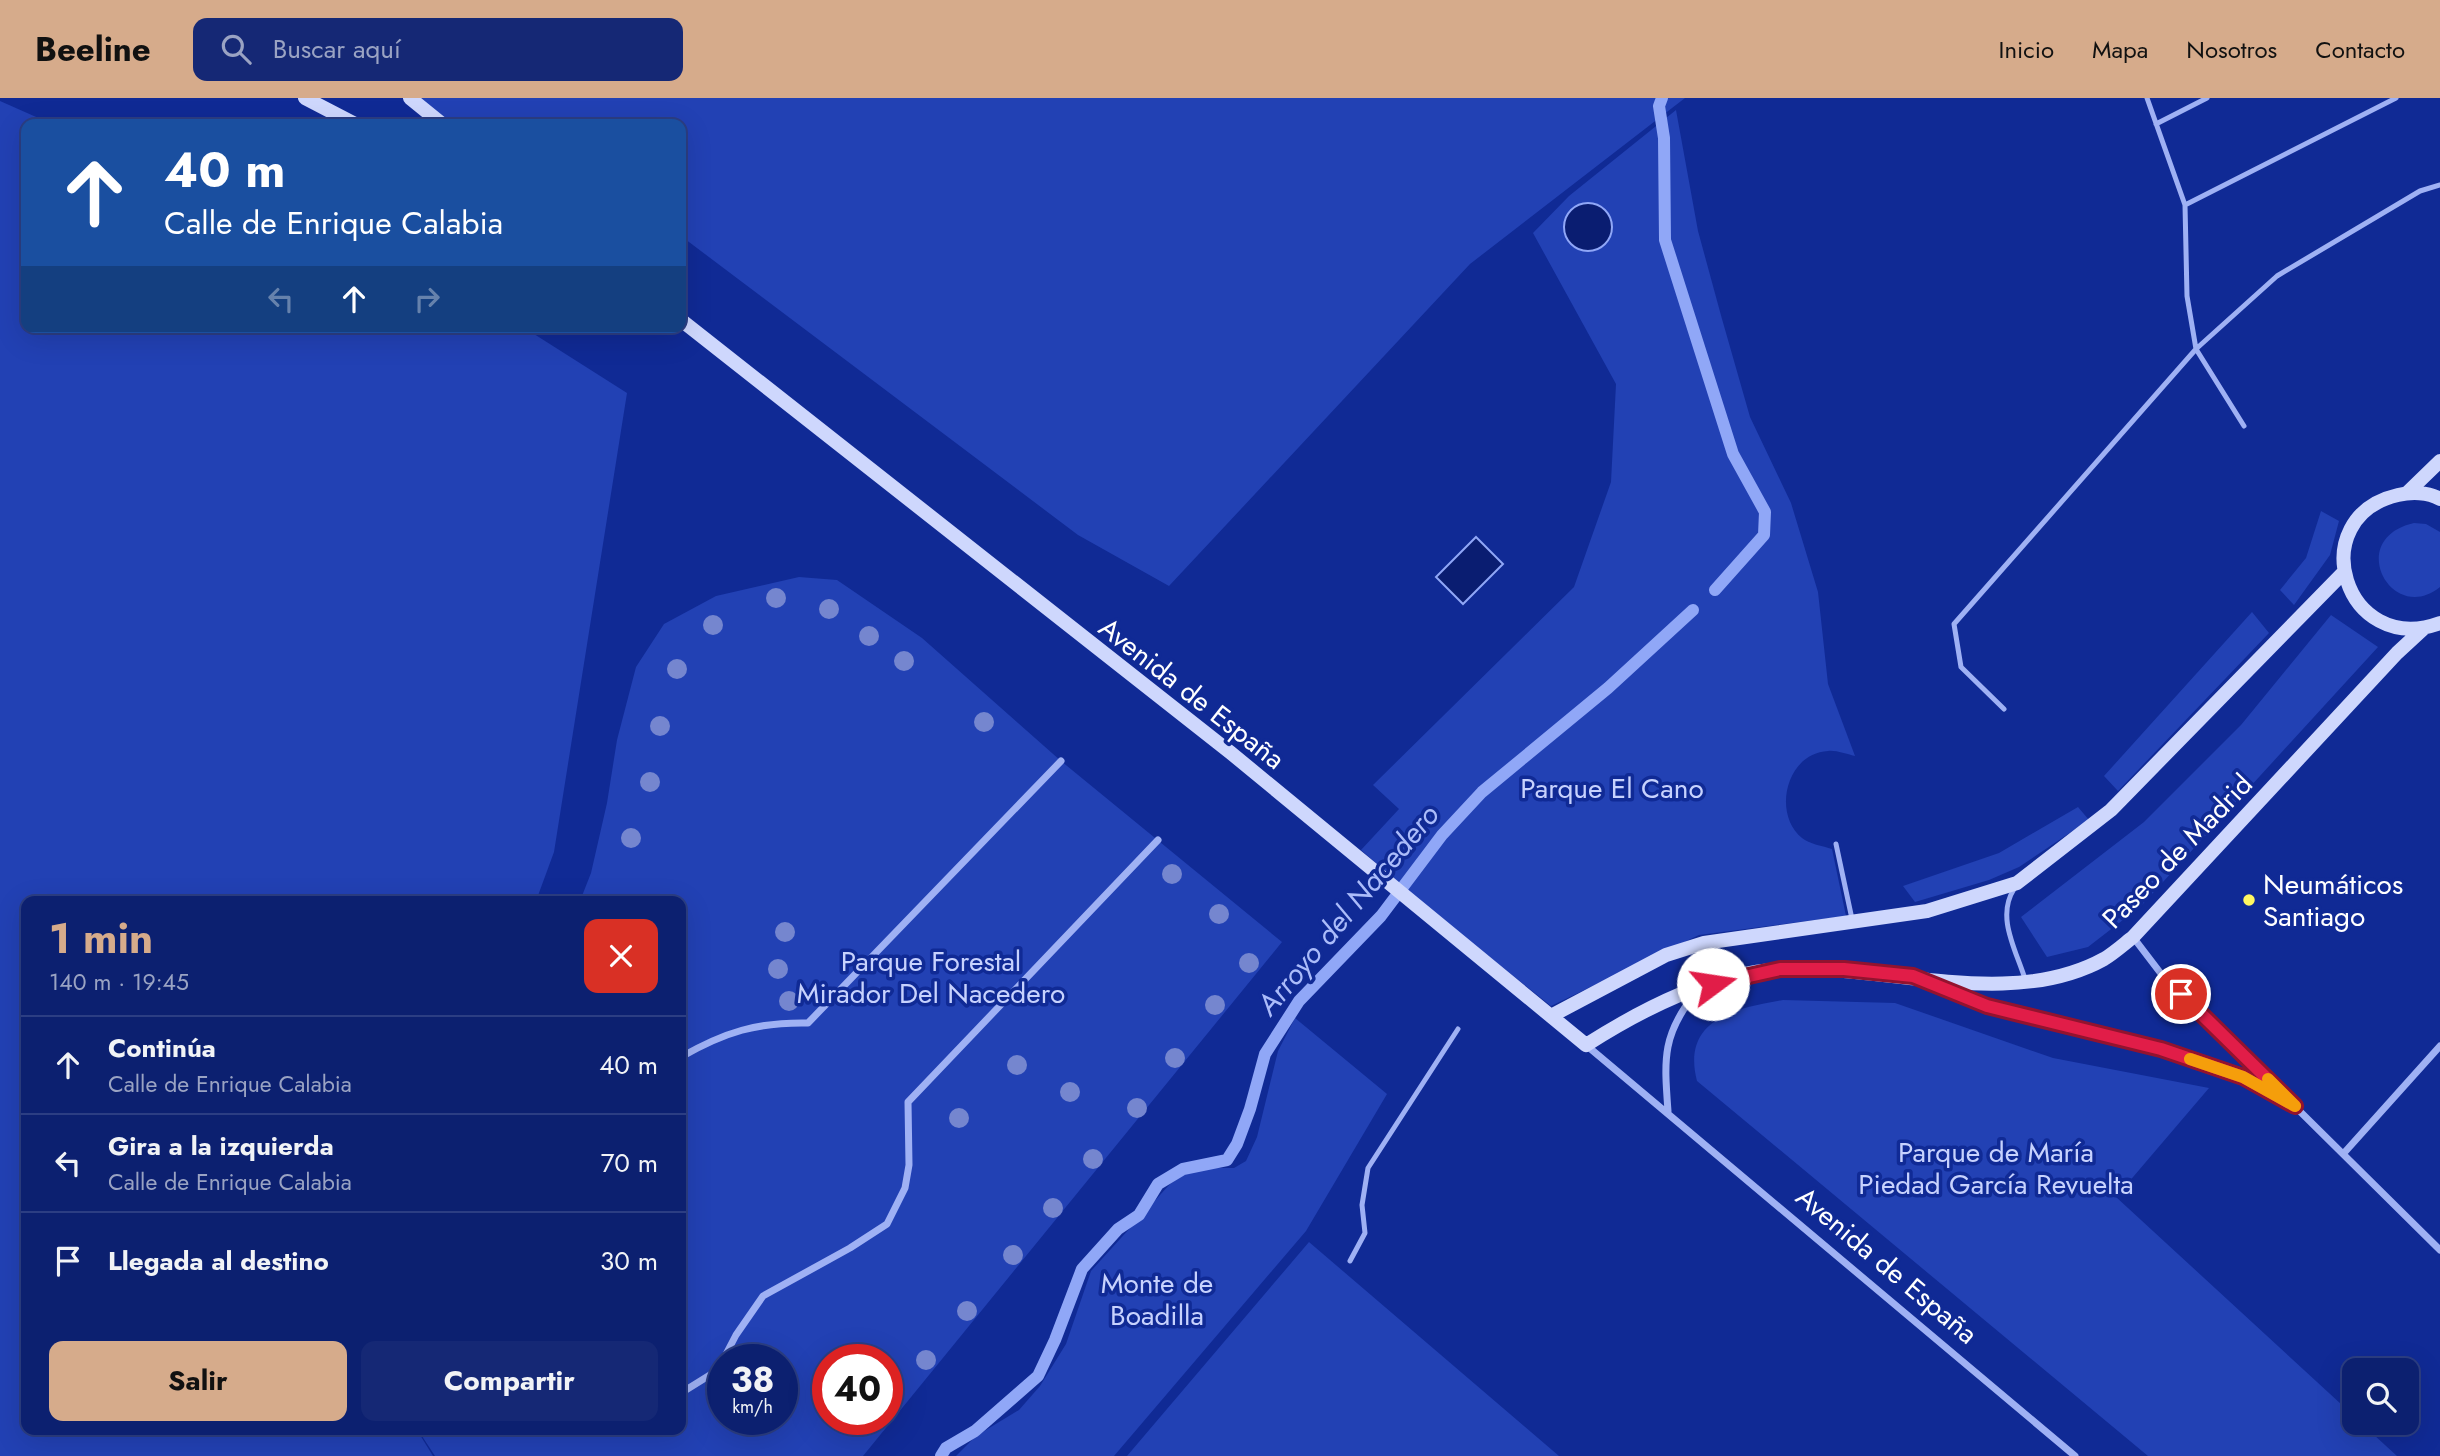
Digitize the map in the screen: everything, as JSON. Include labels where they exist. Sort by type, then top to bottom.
[{"type":"street","points":[[304,98],[345,119]]},
{"type":"street","points":[[410,98],[436,119]]},
{"type":"street","name":"Avenida de España","points":[[686,324],[1230,753],[1668,1111],[2075,1456]]},
{"type":"street","points":[[2408,492],[2440,461]]},
{"type":"street","points":[[2440,499],[2408,492],[2384,498],[2364,512],[2350,529],[2343,550],[2344,572],[2353,597],[2371,617],[2396,628],[2423,629],[2440,623]]},
{"type":"street","points":[[1551,1016],[1667,954],[1704,943],[1927,911],[2017,883],[2111,810],[2344,572]]},
{"type":"street","name":"Paseo de Madrid","points":[[1586,1045],[1670,999],[1726,979],[1780,969],[1844,969],[1996,984],[2026,983],[2104,959],[2133,937],[2397,653],[2423,629]]},
{"type":"street","points":[[686,1054],[729,1033],[769,1023],[808,1023],[1061,761]]},
{"type":"street","points":[[731,1344],[763,1296],[850,1248],[887,1224],[905,1188],[909,1164],[908,1102],[1158,840]]},
{"type":"street","points":[[2133,937],[2162,975],[2440,1250]]},
{"type":"street","points":[[1913,976],[1987,1006],[2161,1049],[2243,1077],[2295,1106]]},
{"type":"street","points":[[1668,1111],[1664,1064],[1668,1035],[1678,1014],[1699,989]]},
{"type":"street","points":[[2344,1153],[2440,1046]]},
{"type":"street","points":[[686,1390],[707,1377]]},
{"type":"lane","points":[[2147,98],[2185,205],[2187,296],[2196,349],[2244,426]]},
{"type":"lane","points":[[2156,124],[2207,98]]},
{"type":"lane","points":[[2185,205],[2396,98]]},
{"type":"lane","points":[[2004,709],[1961,667],[1954,624],[2196,349],[2277,276],[2420,191],[2440,185]]},
{"type":"lane","points":[[1836,844],[1853,923]]},
{"type":"lane","points":[[2017,883],[2008,897],[2005,919],[2026,983]]},
{"type":"lane","points":[[1350,1261],[1365,1233],[1362,1205],[1368,1168],[1458,1029]]},
{"type":"green space","points":[[403,98],[1685,98],[1470,264],[1169,586],[1078,535],[686,240],[686,119],[447,119]]},
{"type":"green space","points":[[0,101],[41,119],[21,119],[21,333],[532,333],[627,393],[554,852],[538,896],[21,896],[21,1435],[420,1435],[433,1456],[0,1456]]},
{"type":"green space","name":"Parque El Cano","points":[[1676,110],[1698,231],[1722,319],[1750,417],[1791,503],[1818,592],[1828,684],[1855,756],[1831,751],[1814,754],[1802,762],[1793,773],[1786,800],[1793,827],[1802,838],[1832,849],[1846,916],[1699,935],[1551,1006],[1429,909],[1361,850],[1399,809],[1373,785],[1574,587],[1611,482],[1616,384],[1533,233],[1569,196]]},
{"type":"green space","points":[[2321,511],[2339,521],[2330,555],[2294,605],[2280,590],[2306,558]]},
{"type":"green space","points":[[2414,523],[2426,524],[2440,532],[2440,587],[2422,596],[2406,596],[2392,588],[2383,576],[2379,561],[2382,545],[2393,532]]},
{"type":"green space","name":"Parque Forestal Mirador Del Nacedero","points":[[799,577],[837,580],[922,638],[1061,761],[1282,942],[903,1407],[903,1344],[812,1344],[812,1435],[880,1435],[863,1456],[435,1456],[421,1435],[686,1435],[686,896],[582,896],[591,873],[607,803],[617,740],[636,667],[664,624],[716,596]]},
{"type":"green space","points":[[2252,612],[2269,633],[2118,791],[2104,776]]},
{"type":"green space","points":[[2331,615],[2378,647],[2141,906],[2088,947],[2047,957],[2021,917],[2144,822],[2241,725]]},
{"type":"green space","points":[[2078,807],[2089,820],[2019,867],[1989,880],[1915,902],[1903,886],[1999,853]]},
{"type":"green space","name":"Parque de María Piedad García Revuelta","points":[[1783,1000],[1895,1003],[2053,1058],[2209,1088],[2116,1197],[2342,1405],[2342,1435],[2374,1435],[2397,1456],[2148,1456],[1697,1081],[1694,1060],[1697,1043],[1705,1030],[1716,1020],[1747,1007]]},
{"type":"green space","name":"Monte de Boadilla","points":[[1295,1018],[1387,1094],[1306,1231],[1114,1456],[956,1456],[976,1436],[1019,1410],[1040,1386],[1066,1344],[1091,1271],[1170,1184],[1193,1168],[1234,1168],[1246,1161],[1257,1137],[1278,1051]]},
{"type":"green space","points":[[1309,1242],[1559,1456],[1127,1456]]},
{"type":"shaded area","points":[[1588,203],[1605,210],[1612,227],[1605,244],[1588,251],[1571,244],[1564,227],[1571,210]]},
{"type":"shaded area","points":[[1476,537],[1503,564],[1463,604],[1436,577]]},
{"type":"waterway","name":"Arroyo del Nacedero","points":[[1662,98],[1659,106],[1664,138],[1665,240],[1733,454],[1765,512],[1764,535],[1715,590]]},
{"type":"waterway","name":"Arroyo del Nacedero","points":[[941,1456],[946,1448],[975,1431],[1038,1376],[1082,1269],[1118,1229],[1139,1215],[1158,1184],[1183,1169],[1227,1160],[1237,1144],[1250,1109],[1265,1054],[1299,1001],[1381,916],[1442,835],[1482,792],[1608,688],[1693,610]]},
{"type":"slow traffic","points":[[2190,1059],[2243,1077],[2295,1106],[2268,1079]]},
{"type":"place","name":"Neumáticos Santiago","points":[[2249,900]]},
{"type":"route","points":[[1713,984],[1780,969],[1844,969],[1913,976],[1987,1006],[2161,1049],[2243,1077],[2295,1106],[2181,994]]}]
